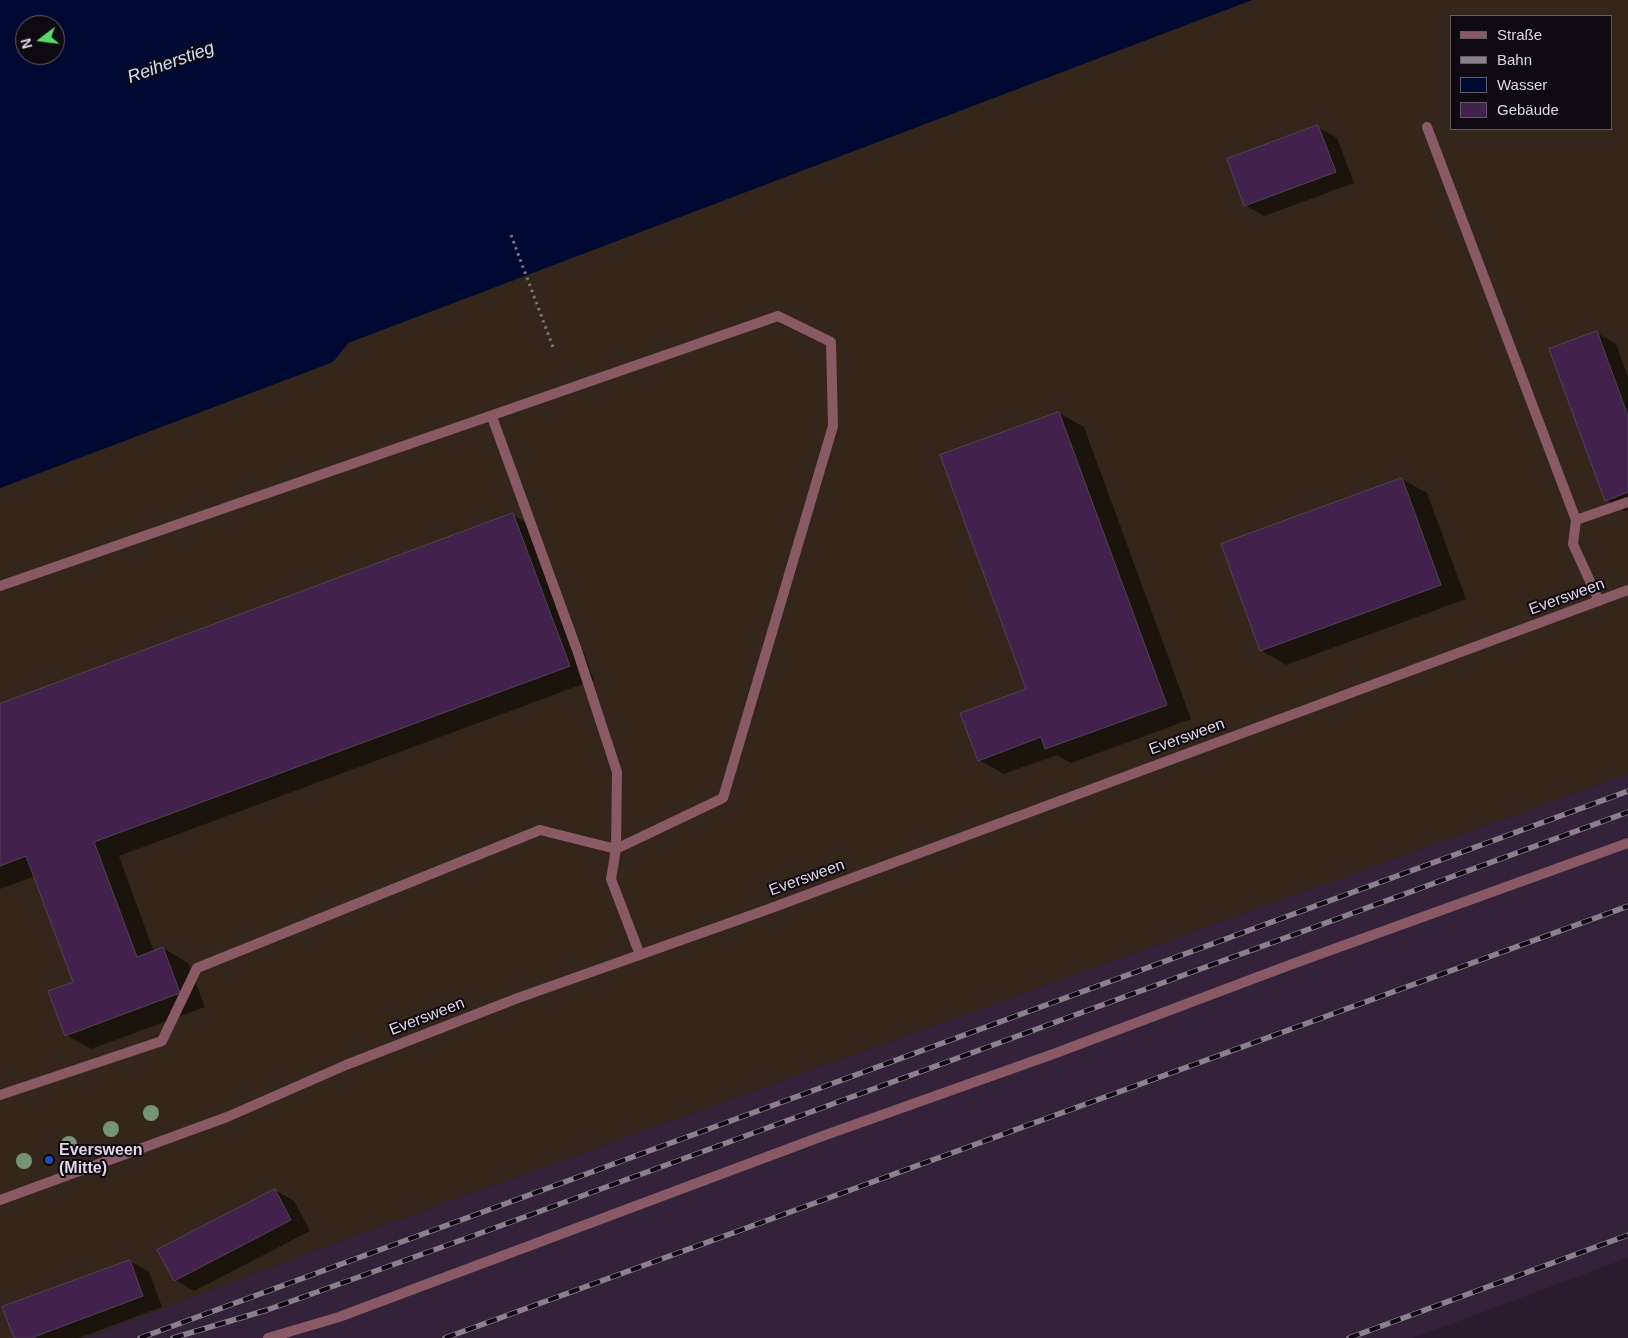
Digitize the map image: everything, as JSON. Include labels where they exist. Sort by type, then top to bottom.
[{"type":"street","points":[[1427,127],[1576,520],[1574,544],[1599,601]]},
{"type":"street","points":[[0,586],[492,417],[778,316],[831,342],[833,426],[723,798],[616,849],[540,830],[197,968],[162,1041],[0,1096]]},
{"type":"street","points":[[492,417],[577,650],[617,772],[616,849],[611,879],[640,955]]},
{"type":"street","points":[[1576,520],[1628,502]]},
{"type":"street","name":"Eversween","points":[[0,1200],[227,1117],[346,1065],[518,998],[766,910],[1628,590]]},
{"type":"street","points":[[268,1338],[339,1316],[820,1137],[1056,1053],[1295,963],[1628,843]]},
{"type":"path","points":[[511,235],[553,347]]},
{"type":"shaded area","points":[[1252,0],[1628,0],[1628,774],[340,1241],[84,1338],[0,1338],[0,488],[333,362],[348,343]]},
{"type":"shaded area","points":[[1628,774],[1628,1258],[1413,1338],[84,1338],[340,1241]]},
{"type":"water","name":"Reiherstieg","points":[[0,0],[1252,0],[348,343],[333,362],[0,488]]},
{"type":"building","points":[[1318,125],[1336,172],[1244,206],[1227,159]]},
{"type":"building","points":[[1597,331],[1628,416],[1628,492],[1605,501],[1549,349]]},
{"type":"building","points":[[1059,412],[1167,705],[1045,749],[1041,737],[978,761],[960,713],[1026,689],[940,455]]},
{"type":"building","points":[[1402,478],[1441,585],[1260,651],[1221,544]]},
{"type":"building","points":[[513,513],[570,666],[94,842],[137,957],[163,947],[180,993],[65,1036],[48,991],[73,982],[26,856],[0,866],[0,704]]},
{"type":"building","points":[[275,1189],[291,1220],[174,1281],[157,1250]]},
{"type":"building","points":[[130,1260],[143,1296],[31,1338],[14,1338],[2,1307]]},
{"type":"railway","points":[[140,1338],[1628,791]]},
{"type":"railway","points":[[173,1338],[267,1310],[470,1237],[1628,812]]},
{"type":"railway","points":[[445,1338],[1628,906]]},
{"type":"railway","points":[[1349,1338],[1628,1235]]},
{"type":"place","name":"Eversween (Mitte)","points":[[49,1160]]}]
